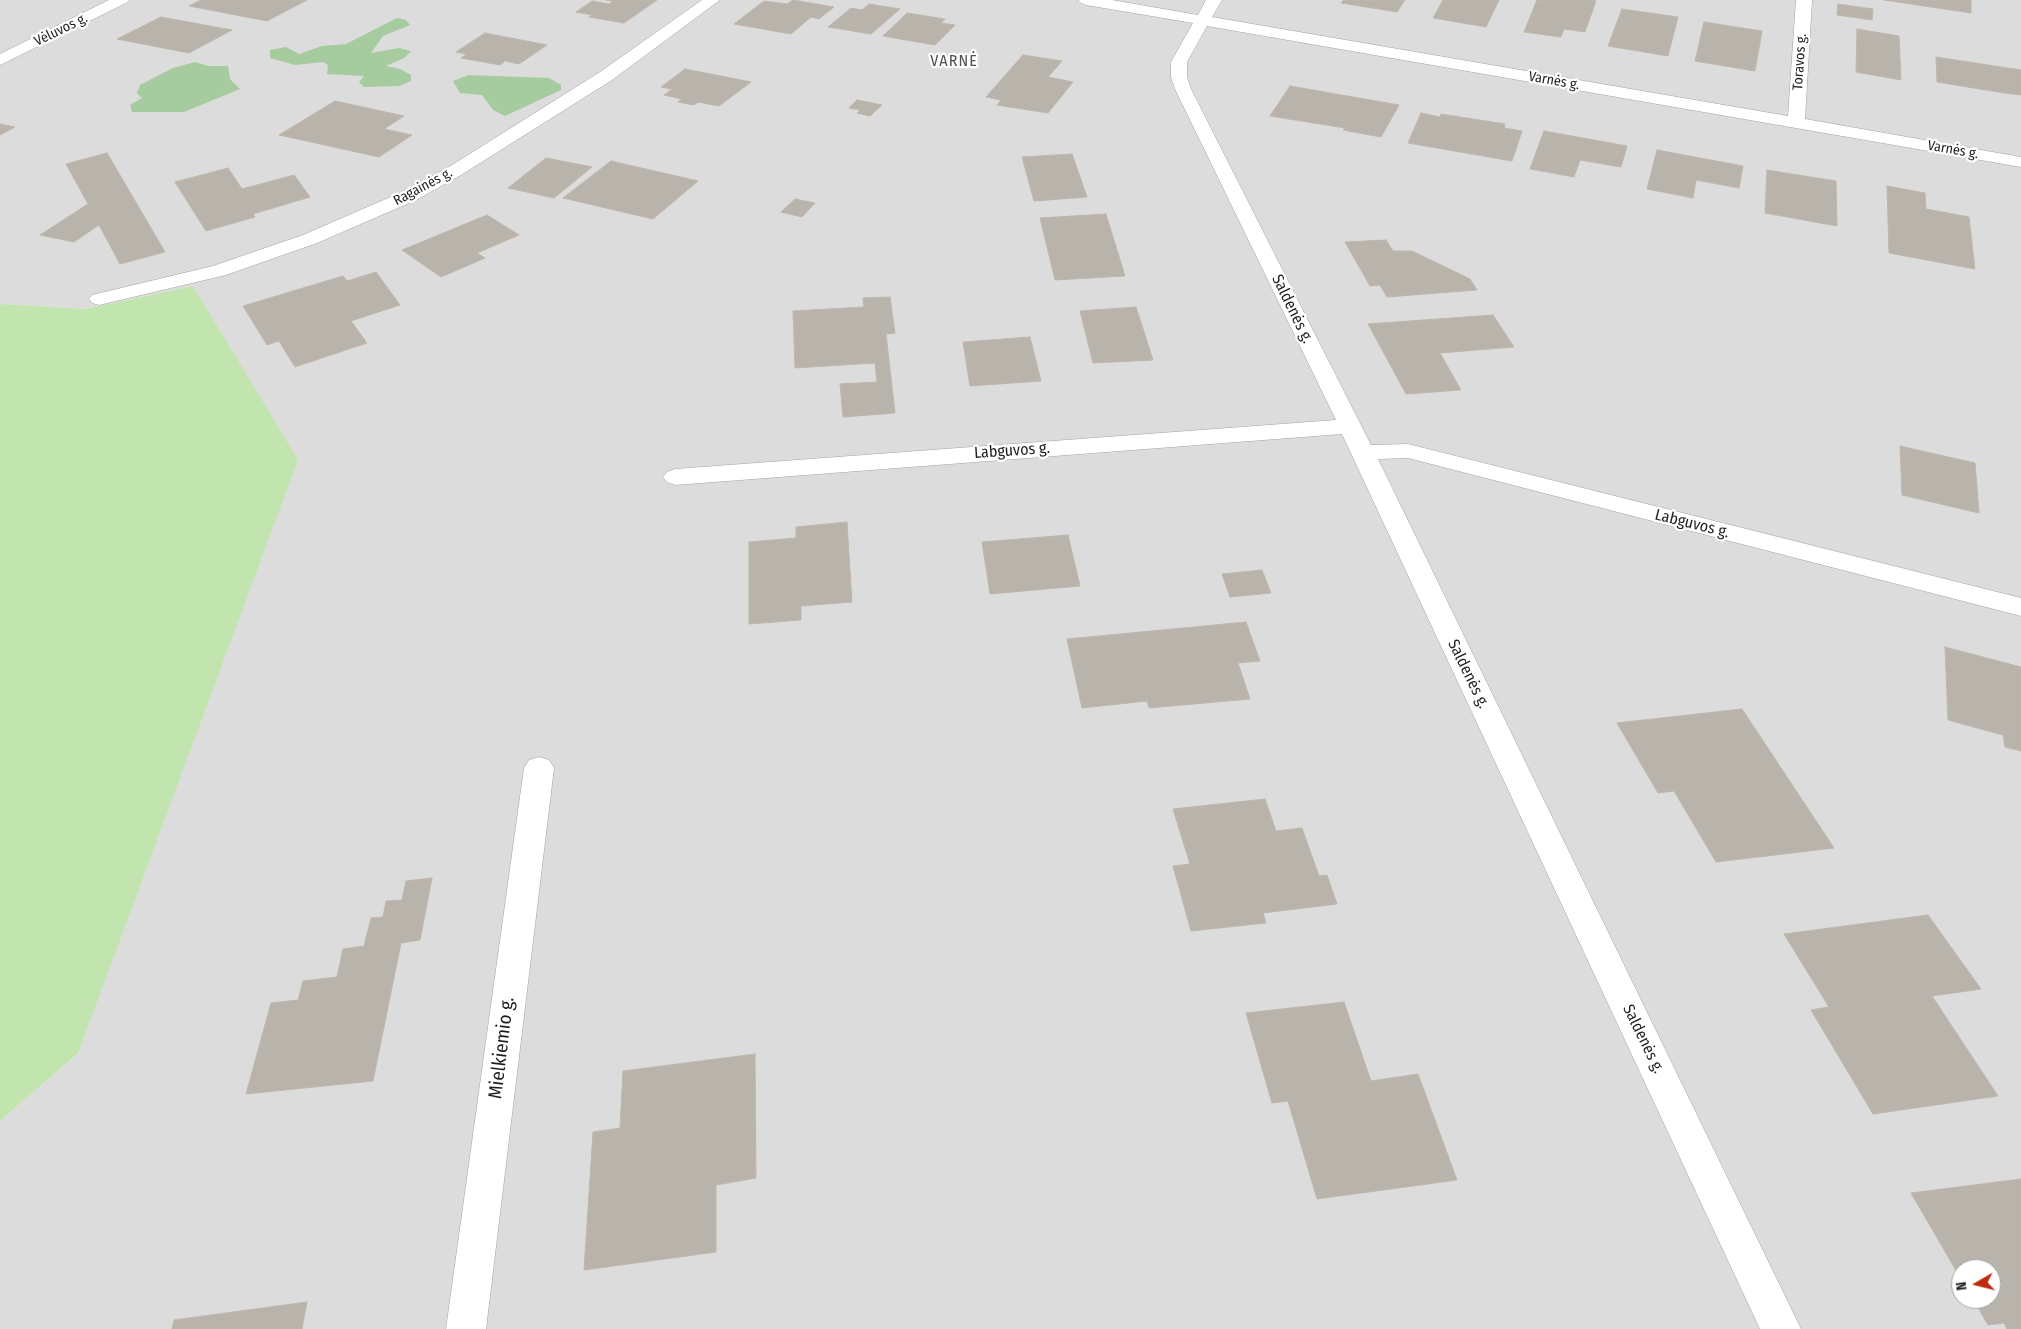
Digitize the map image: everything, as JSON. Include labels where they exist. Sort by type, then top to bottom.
[{"type":"street","name":"Vėluvos g.","points":[[0,60],[121,0]]},
{"type":"street","name":"Ragainės g.","points":[[99,299],[219,271],[364,218],[455,171],[606,76],[712,0]]},
{"type":"street","name":"Varnės g.","points":[[1086,0],[1207,10],[1796,123],[2021,162]]},
{"type":"street","name":"Toravos g.","points":[[1796,123],[1804,0]]},
{"type":"street","name":"Saldenės g.","points":[[1207,10],[1179,62],[1179,77],[1183,90],[1350,426],[1781,1329]]},
{"type":"street","name":"Labguvos g.","points":[[675,477],[1350,426]]},
{"type":"street","name":"Labguvos g.","points":[[1362,452],[1408,451],[2021,607]]},
{"type":"street","name":"Mielkiemio g.","points":[[466,1329],[539,768]]},
{"type":"shaded area","points":[[0,0],[2021,0],[2021,1329],[0,1329],[0,1121],[78,1053],[193,286],[85,309],[0,304]]},
{"type":"green space","points":[[397,18],[406,20],[410,25],[383,36],[371,53],[399,48],[411,51],[404,58],[386,66],[400,69],[411,75],[411,81],[399,86],[364,87],[359,82],[364,76],[327,74],[328,65],[323,62],[295,65],[270,58],[270,50],[286,47],[299,54],[322,46],[346,44]]},
{"type":"green space","points":[[195,62],[208,66],[228,66],[230,79],[240,89],[184,112],[132,112],[130,105],[142,98],[137,93],[140,85],[173,68]]},
{"type":"green space","points":[[469,75],[549,78],[561,85],[561,90],[505,116],[493,110],[482,95],[460,93],[453,81]]},
{"type":"green space","points":[[193,286],[298,460],[78,1053],[0,1121],[0,304],[85,309]]},
{"type":"building","points":[[201,0],[307,0],[267,21],[189,6]]},
{"type":"building","points":[[606,0],[657,0],[624,23],[589,17],[592,15],[576,12],[592,1],[609,4],[613,1]]},
{"type":"building","points":[[793,0],[834,7],[819,19],[811,17],[791,34],[734,24],[764,1],[787,4]]},
{"type":"building","points":[[1344,0],[1405,0],[1397,12],[1341,3]]},
{"type":"building","points":[[1443,0],[1499,0],[1486,27],[1433,18]]},
{"type":"building","points":[[1537,0],[1596,1],[1585,32],[1564,29],[1561,37],[1524,32]]},
{"type":"building","points":[[1884,0],[1971,0],[1971,13]]},
{"type":"building","points":[[869,4],[900,9],[871,34],[828,27],[851,8],[862,10]]},
{"type":"building","points":[[1838,4],[1873,9],[1872,20],[1837,15]]},
{"type":"building","points":[[1622,9],[1678,17],[1668,56],[1608,46]]},
{"type":"building","points":[[907,13],[945,19],[941,23],[955,25],[935,45],[883,36]]},
{"type":"building","points":[[161,17],[232,30],[189,53],[117,39]]},
{"type":"building","points":[[1704,22],[1762,31],[1755,71],[1695,61]]},
{"type":"building","points":[[1857,29],[1899,36],[1901,80],[1856,72]]},
{"type":"building","points":[[485,33],[547,45],[519,64],[505,61],[500,65],[461,58],[467,54],[456,52]]},
{"type":"building","points":[[1023,55],[1062,61],[1048,77],[1073,82],[1048,113],[997,105],[1001,100],[986,97]]},
{"type":"building","points":[[1936,57],[2001,67],[2004,93],[1937,82]]},
{"type":"building","points":[[2001,67],[2021,70],[2021,95],[2004,93]]},
{"type":"building","points":[[685,69],[751,82],[719,106],[698,102],[694,105],[678,102],[682,99],[664,95],[672,89],[661,87]]},
{"type":"building","points":[[1290,86],[1399,105],[1381,137],[1343,130],[1345,128],[1270,116]]},
{"type":"building","points":[[857,100],[882,105],[870,116],[857,113],[860,110],[849,108]]},
{"type":"building","points":[[335,101],[404,116],[384,129],[412,135],[379,157],[279,135]]},
{"type":"building","points":[[1421,113],[1440,117],[1441,114],[1505,124],[1504,128],[1522,131],[1512,161],[1408,143]]},
{"type":"building","points":[[0,124],[15,127],[0,135]]},
{"type":"building","points":[[1544,131],[1627,146],[1621,167],[1580,160],[1574,177],[1530,169]]},
{"type":"building","points":[[1657,150],[1743,166],[1739,188],[1696,180],[1693,198],[1647,189]]},
{"type":"building","points":[[107,153],[165,252],[120,264],[99,225],[74,242],[40,235],[88,204],[66,164]]},
{"type":"building","points":[[1072,154],[1087,197],[1034,201],[1022,157]]},
{"type":"building","points":[[546,158],[592,167],[554,198],[508,188]]},
{"type":"building","points":[[611,161],[698,181],[653,219],[563,198]]},
{"type":"building","points":[[228,168],[242,189],[294,175],[310,197],[253,214],[255,217],[206,231],[175,182]]},
{"type":"building","points":[[1767,170],[1836,181],[1837,226],[1765,213]]},
{"type":"building","points":[[1887,186],[1925,193],[1926,209],[1969,217],[1975,269],[1889,253]]},
{"type":"building","points":[[795,199],[815,203],[802,217],[781,212]]},
{"type":"building","points":[[1106,214],[1125,276],[1055,280],[1040,218]]},
{"type":"building","points":[[487,215],[519,235],[477,253],[485,258],[441,277],[402,250]]},
{"type":"building","points":[[1386,240],[1393,251],[1412,251],[1470,279],[1477,290],[1387,297],[1380,285],[1370,286],[1345,242]]},
{"type":"building","points":[[376,272],[400,305],[351,321],[367,343],[295,367],[279,341],[267,345],[243,306],[343,276],[347,281]]},
{"type":"building","points":[[890,297],[895,333],[886,334],[895,413],[843,417],[840,384],[877,382],[875,363],[795,368],[793,311],[864,307],[863,298]]},
{"type":"building","points":[[1136,307],[1153,360],[1093,363],[1080,311]]},
{"type":"building","points":[[1493,315],[1514,347],[1440,353],[1461,390],[1406,394],[1368,324]]},
{"type":"building","points":[[1030,337],[1041,381],[970,386],[963,342]]},
{"type":"building","points":[[1900,446],[1975,463],[1979,513],[1902,495]]},
{"type":"building","points":[[847,522],[852,602],[801,606],[801,620],[749,624],[749,542],[796,538],[796,527]]},
{"type":"building","points":[[1068,535],[1080,586],[990,594],[982,542]]},
{"type":"building","points":[[1262,570],[1271,593],[1230,597],[1222,574]]},
{"type":"building","points":[[1246,622],[1260,661],[1238,663],[1250,699],[1149,708],[1147,701],[1082,708],[1067,639]]},
{"type":"building","points":[[1945,647],[2021,667],[2021,751],[2005,747],[2003,735],[1948,720]]},
{"type":"building","points":[[1742,709],[1834,848],[1716,862],[1674,791],[1658,793],[1617,723]]},
{"type":"building","points":[[1265,799],[1276,831],[1302,828],[1319,876],[1327,875],[1337,904],[1263,913],[1266,923],[1191,931],[1173,866],[1190,864],[1173,809]]},
{"type":"building","points":[[432,878],[420,940],[401,943],[373,1081],[246,1094],[271,1003],[298,1000],[303,981],[337,977],[343,949],[364,946],[371,918],[383,917],[386,901],[402,900],[406,881]]},
{"type":"building","points":[[1928,915],[1981,989],[1932,996],[1998,1096],[1873,1114],[1811,1010],[1829,1007],[1784,934]]},
{"type":"building","points":[[1344,1002],[1371,1081],[1418,1074],[1457,1180],[1317,1199],[1288,1101],[1272,1103],[1246,1013]]},
{"type":"building","points":[[755,1054],[756,1178],[716,1185],[716,1252],[584,1270],[593,1132],[620,1128],[623,1071]]},
{"type":"building","points":[[2021,1179],[2021,1329],[2007,1329],[2004,1323],[1988,1325],[1979,1309],[2001,1309],[2001,1259],[1951,1259],[1951,1262],[1911,1193]]},
{"type":"building","points":[[307,1302],[302,1329],[172,1329],[174,1320]]},
{"type":"district","name":"VARNĖ","points":[[954,62]]}]
